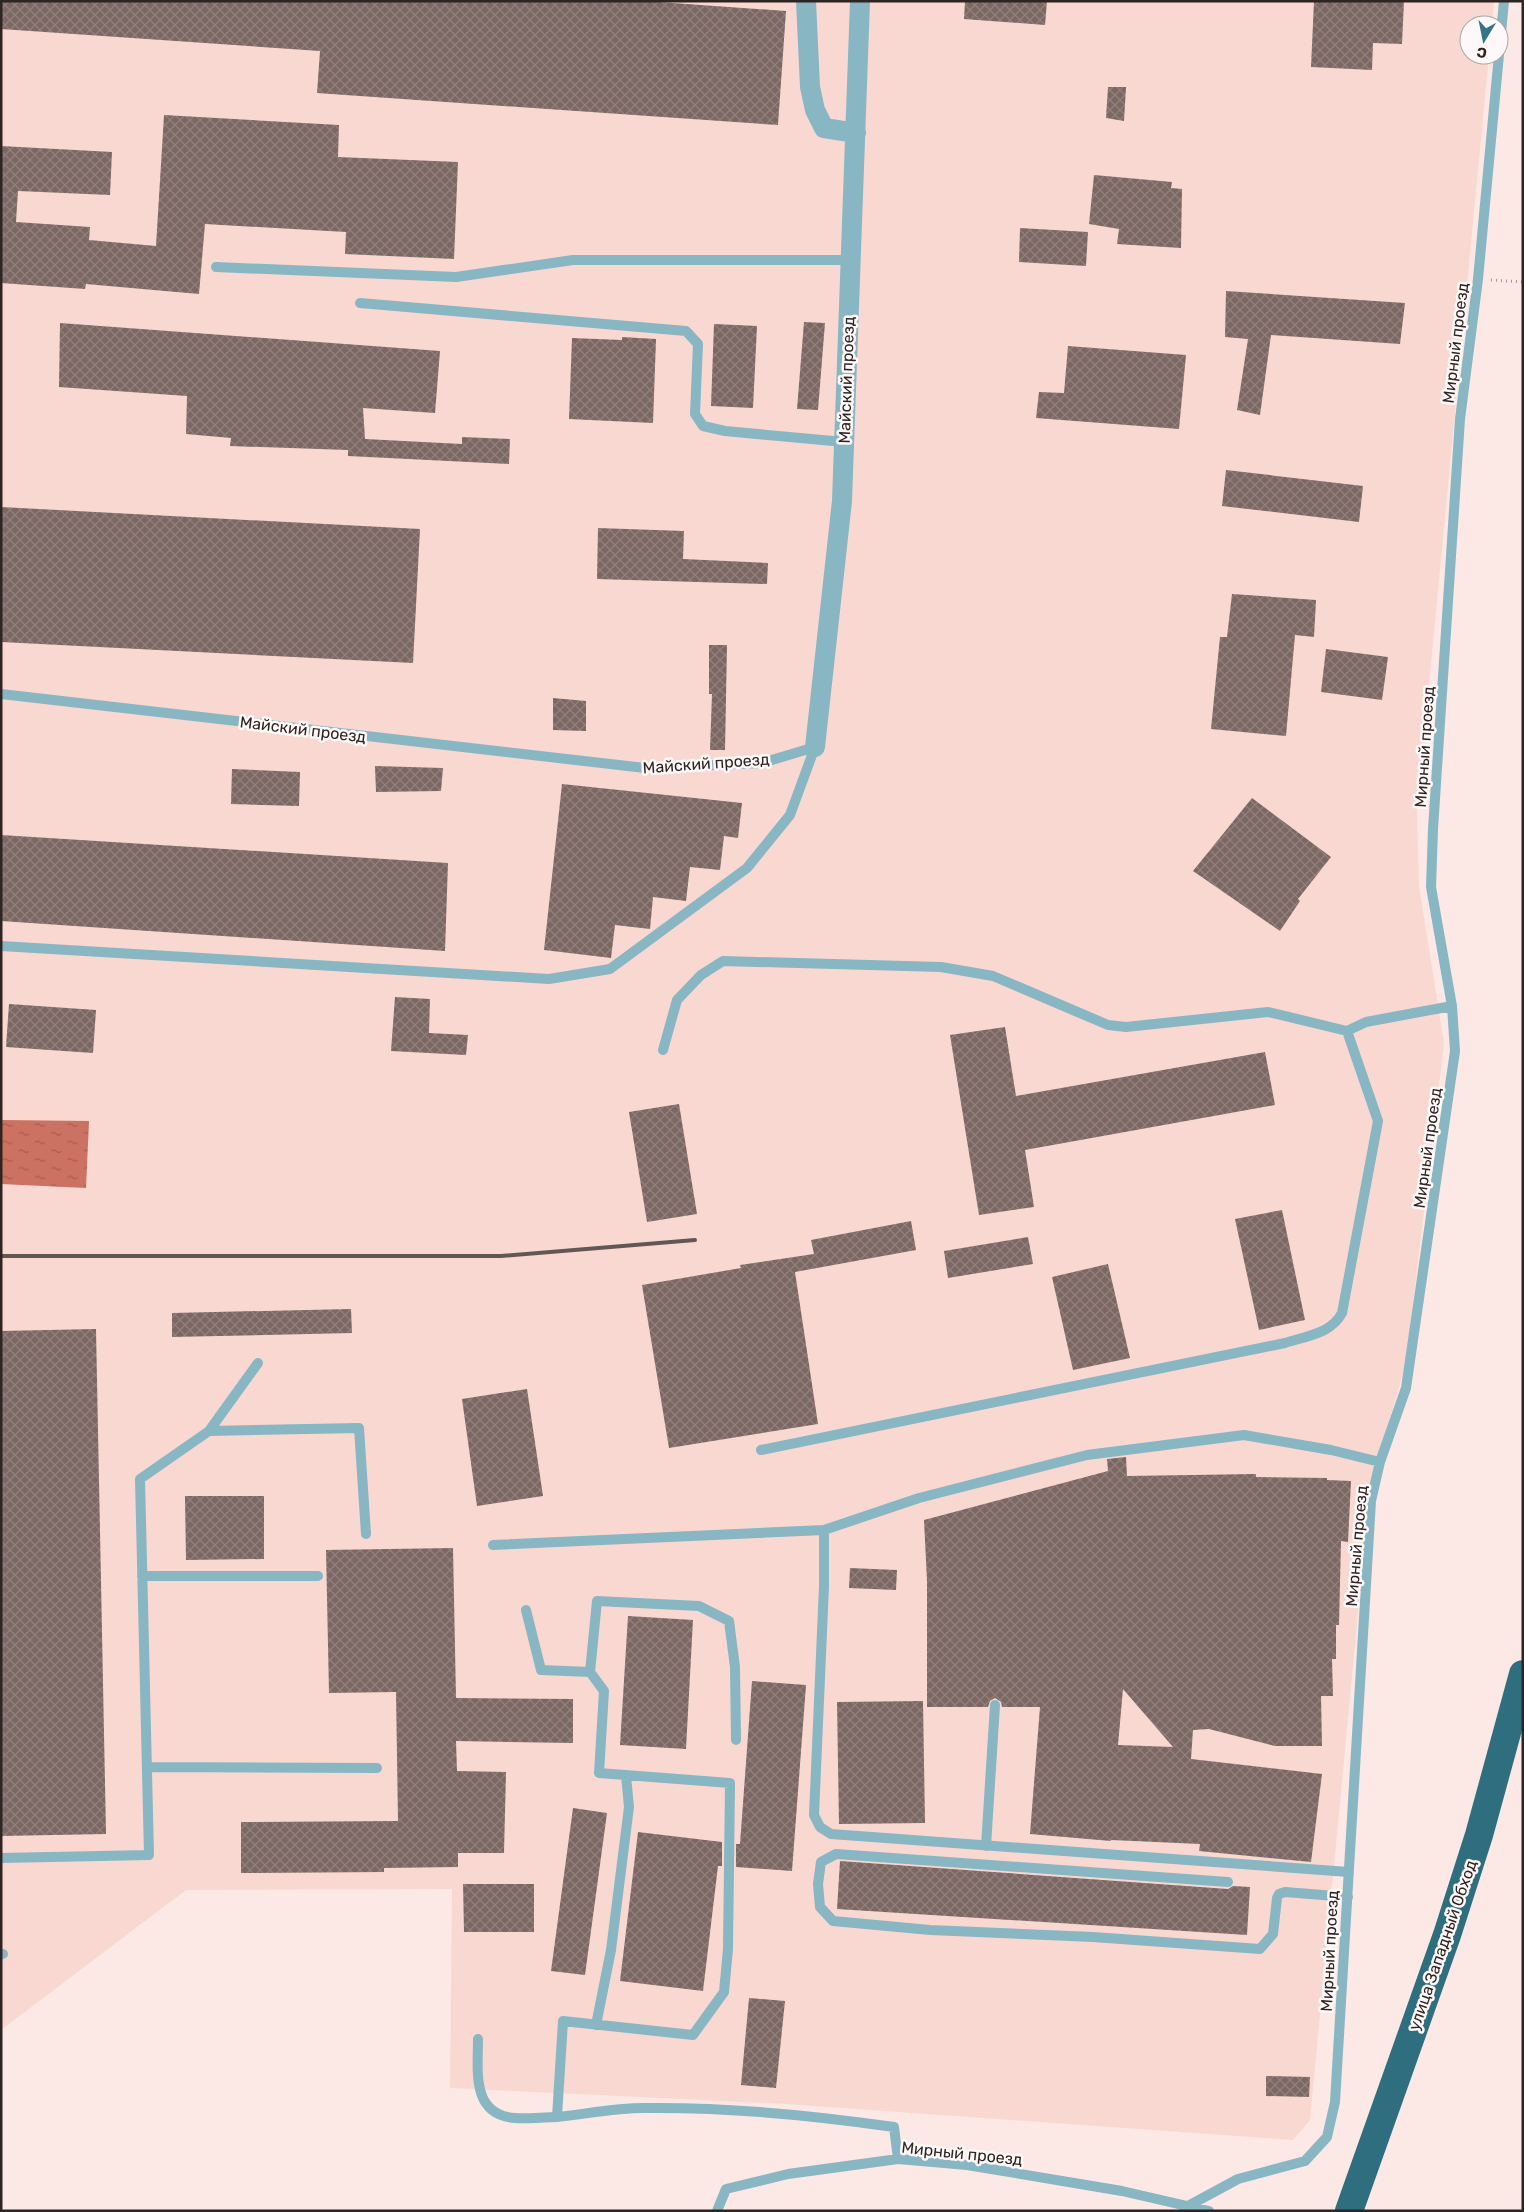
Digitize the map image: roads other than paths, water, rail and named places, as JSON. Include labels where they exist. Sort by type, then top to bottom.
[{"type":"highway","name":"улица Западный Обход","points":[[1349,2211],[1447,1935],[1479,1836],[1523,1674]]},
{"type":"highway","name":"улица Западный Обход","points":[[1365,2211],[1458,1939],[1490,1837],[1523,1720]]},
{"type":"street","points":[[806,1],[810,88],[815,110],[824,128],[856,133]]},
{"type":"street","name":"Майский проезд","points":[[815,747],[842,501],[860,1]]},
{"type":"lane","name":"Мирный проезд","points":[[1186,2208],[1238,2179],[1305,2161],[1327,2137],[1335,2102],[1372,1501],[1380,1462],[1406,1388],[1413,1353],[1455,1051],[1452,1006],[1431,887],[1460,419],[1478,279],[1504,1]]},
{"type":"lane","points":[[216,267],[456,277],[573,260],[851,260]]},
{"type":"lane","points":[[360,303],[686,331],[698,344],[695,414],[703,426],[725,431],[844,442]]},
{"type":"lane","name":"Майский проезд","points":[[1,694],[645,768],[762,763],[815,747]]},
{"type":"lane","points":[[1,946],[549,979],[610,969],[747,868],[790,815],[815,747]]},
{"type":"lane","points":[[663,1050],[677,1000],[701,976],[723,961],[941,967],[993,976],[1108,1025],[1126,1027],[1268,1012],[1347,1031],[1366,1022],[1452,1006]]},
{"type":"lane","points":[[761,1450],[1285,1343],[1320,1332],[1331,1326],[1342,1313],[1378,1120],[1347,1031]]},
{"type":"lane","points":[[1,1858],[149,1855],[140,1480],[209,1431],[258,1363]]},
{"type":"lane","points":[[209,1431],[359,1428],[366,1534]]},
{"type":"lane","points":[[493,1545],[824,1530],[919,1498],[1087,1455],[1244,1435],[1331,1450],[1380,1462]]},
{"type":"lane","points":[[824,1530],[814,1815],[820,1827],[831,1834],[1349,1872]]},
{"type":"lane","points":[[142,1576],[318,1576]]},
{"type":"lane","points":[[557,2117],[563,2021],[693,2035],[724,1992],[728,1949],[730,1783],[599,1773],[604,1691],[590,1672],[597,1601],[699,1606],[729,1621],[734,1667],[736,1740]]},
{"type":"lane","points":[[526,1610],[541,1670],[590,1672]]},
{"type":"lane","points":[[986,1846],[996,1705]]},
{"type":"lane","points":[[146,1767],[377,1768]]},
{"type":"lane","points":[[596,2025],[610,1950],[629,1807],[626,1776]]},
{"type":"lane","points":[[1228,1882],[836,1854],[821,1862],[818,1884],[820,1907],[833,1921],[930,1930],[1093,1937],[1260,1949],[1273,1934],[1279,1894],[1285,1892],[1348,1896]]},
{"type":"lane","points":[[478,2039],[478,2079],[483,2100],[494,2113],[514,2118],[557,2117],[643,2108],[774,2112],[845,2120],[894,2127],[898,2159]]},
{"type":"lane","name":"Мирный проезд","points":[[717,2211],[726,2189],[788,2174],[898,2159],[967,2165],[1122,2191],[1186,2208],[1209,2211]]},
{"type":"water","points":[[1,1120],[89,1121],[86,1188],[1,1184]]},
{"type":"railway","points":[[1,1256],[501,1256],[695,1240]]}]
